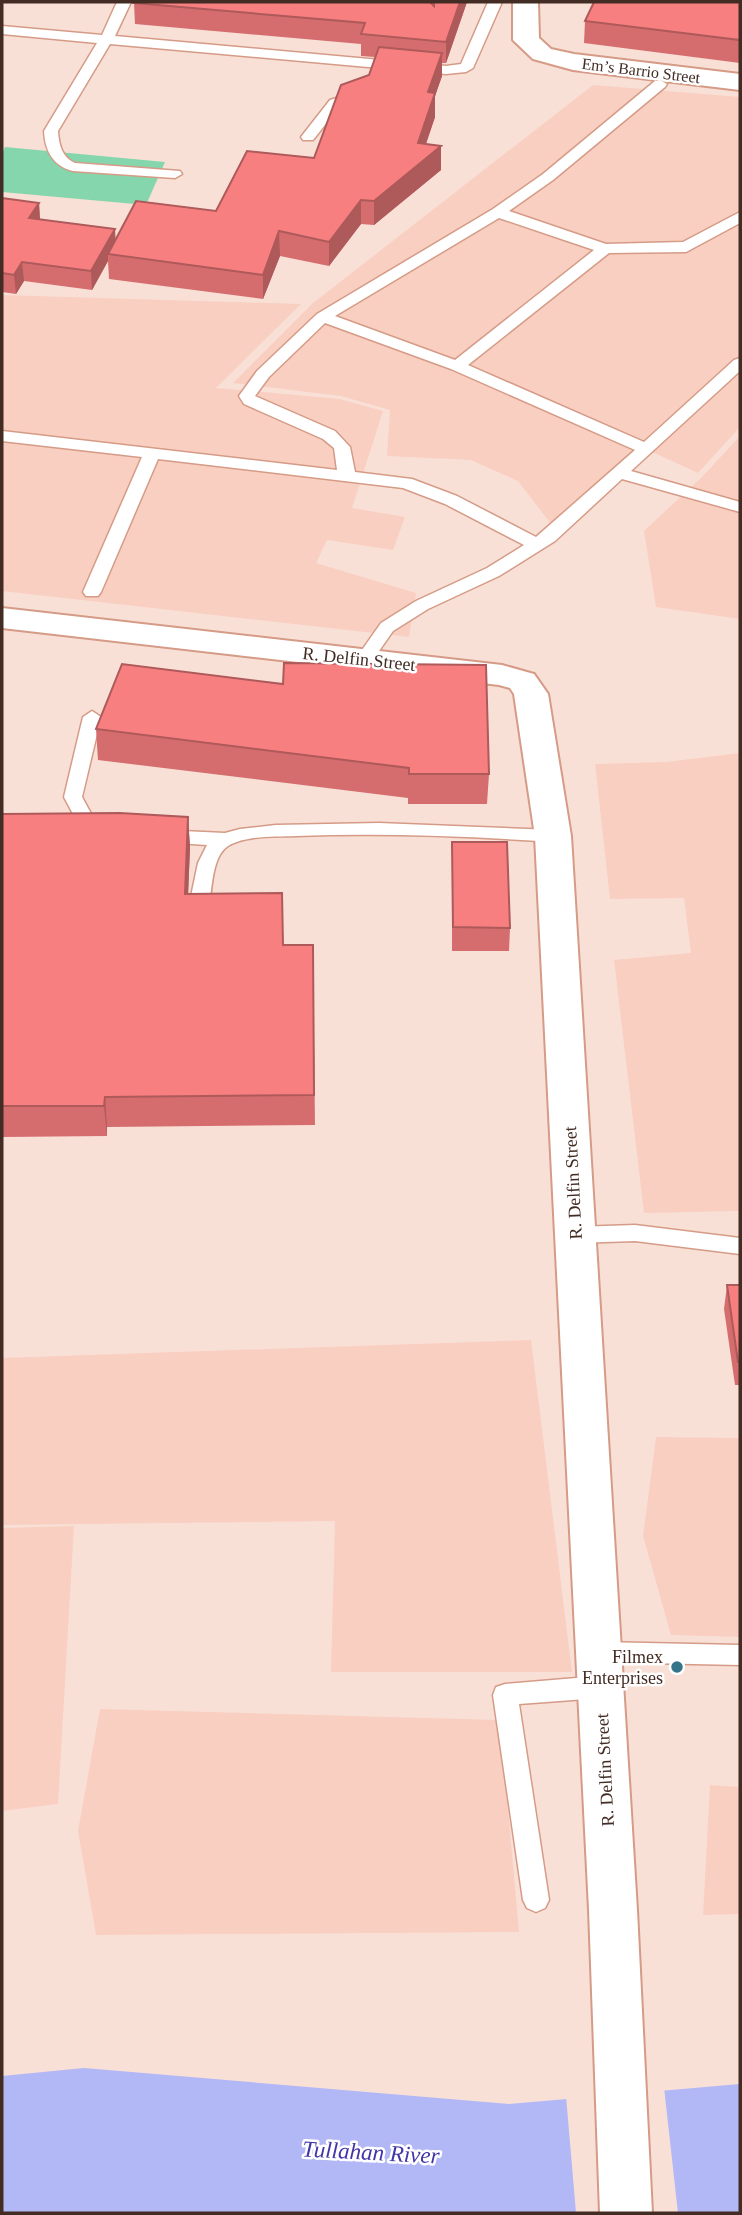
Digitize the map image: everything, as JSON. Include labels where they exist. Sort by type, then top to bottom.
[{"type":"street","name":"Em’s Barrio Street","points":[[526,2],[526,40],[542,54],[573,62],[740,82]]},
{"type":"street","name":"R. Delfin Street","points":[[2,618],[502,675],[522,681],[531,694],[553,836],[613,1910],[626,2213]]},
{"type":"lane","points":[[124,2],[107,38],[51,131],[52,146],[63,163],[73,167],[175,174]]},
{"type":"lane","points":[[2,30],[446,70],[466,68],[495,2]]},
{"type":"lane","points":[[308,136],[335,103],[363,93],[372,62]]},
{"type":"lane","points":[[347,477],[342,447],[329,435],[256,405],[247,396],[263,374],[323,317],[498,212],[548,177],[660,84]]},
{"type":"lane","points":[[498,212],[605,249],[686,247],[740,217]]},
{"type":"lane","points":[[457,366],[605,249]]},
{"type":"lane","points":[[323,317],[457,366],[646,449]]},
{"type":"lane","points":[[364,660],[387,627],[422,605],[493,572],[549,537],[740,363]]},
{"type":"lane","points":[[2,436],[406,483],[451,500],[536,544]]},
{"type":"lane","points":[[92,592],[152,454]]},
{"type":"lane","points":[[619,473],[740,508]]},
{"type":"lane","points":[[92,717],[73,797],[87,822],[132,835],[222,839],[241,833],[282,829],[510,832],[553,836]]},
{"type":"lane","points":[[199,906],[211,851],[222,839]]},
{"type":"lane","points":[[575,1235],[635,1233],[740,1246]]},
{"type":"lane","points":[[536,1900],[505,1695],[599,1669],[740,1655]]},
{"type":"shaded area","points":[[593,85],[740,97],[740,427],[698,473],[650,451],[558,533],[518,481],[471,460],[387,456],[390,410],[341,396],[233,383],[313,303]]},
{"type":"shaded area","points":[[2,295],[301,304],[216,388],[340,399],[383,411],[352,508],[405,517],[393,550],[327,540],[316,563],[416,593],[409,637],[2,591]]},
{"type":"shaded area","points":[[740,436],[740,619],[656,607],[644,531],[702,477]]},
{"type":"shaded area","points":[[740,753],[740,1211],[644,1213],[614,960],[691,953],[684,898],[610,899],[595,764],[666,762]]},
{"type":"shaded area","points":[[531,1340],[572,1672],[331,1672],[335,1521],[2,1525],[2,1358]]},
{"type":"shaded area","points":[[656,1437],[740,1438],[740,1637],[671,1635],[643,1536]]},
{"type":"shaded area","points":[[74,1526],[58,1804],[2,1811],[2,1528]]},
{"type":"shaded area","points":[[100,1709],[500,1720],[519,1932],[96,1935],[78,1831]]},
{"type":"shaded area","points":[[710,1785],[740,1787],[740,1914],[703,1915]]},
{"type":"green space","points":[[5,147],[165,162],[146,205],[2,192],[2,154]]},
{"type":"water","name":"Tullahan River","points":[[84,2068],[509,2104],[740,2084],[740,2213],[2,2213],[2,2076]]},
{"type":"pier","points":[[664,2087],[678,2213],[576,2213],[566,2096]]},
{"type":"building","points":[[135,2],[430,2],[434,6],[434,2],[460,2],[446,42],[361,34],[365,23]]},
{"type":"building","points":[[594,2],[740,2],[740,40],[585,21]]},
{"type":"building","points":[[379,47],[442,53],[428,92],[435,93],[418,143],[441,146],[374,201],[361,200],[329,242],[279,231],[263,275],[108,254],[136,201],[216,211],[247,151],[314,158],[341,85],[369,75]]},
{"type":"building","points":[[2,198],[39,203],[29,218],[115,229],[91,271],[22,262],[14,275],[2,273]]},
{"type":"building","points":[[284,663],[486,665],[489,774],[409,774],[409,768],[96,729],[122,664],[283,684]]},
{"type":"building","points":[[120,813],[188,817],[185,894],[282,893],[283,945],[313,945],[314,1095],[105,1097],[104,1106],[2,1106],[2,814]]},
{"type":"building","points":[[452,842],[507,842],[510,928],[453,927]]},
{"type":"building","points":[[727,1285],[740,1285],[740,1362],[738,1362]]},
{"type":"place","name":"Filmex Enterprises","points":[[677,1667]]}]
